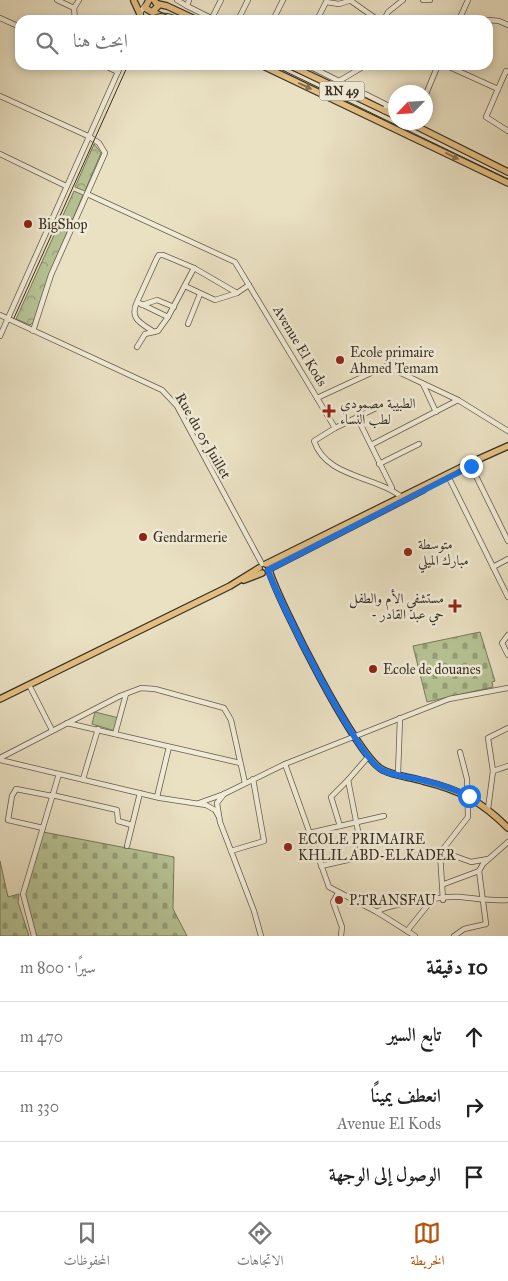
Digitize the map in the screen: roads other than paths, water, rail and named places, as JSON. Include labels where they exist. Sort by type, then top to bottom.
[{"type":"main road","points":[[133,0],[161,15]]},
{"type":"main road","points":[[133,0],[139,15]]},
{"type":"main road","points":[[148,7],[158,8],[158,2],[187,15]]},
{"type":"main road","name":"RN 49","points":[[271,70],[508,183]]},
{"type":"main road","name":"RN 49","points":[[299,70],[388,113]]},
{"type":"main road","points":[[425,130],[508,172]]},
{"type":"main road","points":[[448,476],[508,448]]},
{"type":"main road","points":[[0,699],[230,586],[403,498],[508,448]]},
{"type":"main road","points":[[264,569],[354,736],[368,757],[383,770],[469,796],[488,809],[508,828]]},
{"type":"street","points":[[57,0],[74,8]]},
{"type":"street","points":[[74,15],[74,8],[79,0]]},
{"type":"street","points":[[177,0],[205,15]]},
{"type":"street","points":[[187,6],[190,0]]},
{"type":"street","points":[[215,15],[221,0]]},
{"type":"street","points":[[240,15],[248,0]]},
{"type":"street","points":[[275,15],[282,0]]},
{"type":"street","points":[[319,15],[323,1],[339,4],[351,0],[371,15]]},
{"type":"street","points":[[386,15],[403,0]]},
{"type":"street","points":[[423,0],[430,0]]},
{"type":"street","points":[[461,15],[468,0]]},
{"type":"street","points":[[0,18],[15,25]]},
{"type":"street","points":[[493,20],[499,21],[508,26]]},
{"type":"street","points":[[0,336],[118,72],[114,70]]},
{"type":"street","points":[[318,70],[386,105],[384,111]]},
{"type":"street","points":[[336,88],[339,80],[357,70]]},
{"type":"street","points":[[430,85],[436,70]]},
{"type":"street","points":[[456,70],[498,89]]},
{"type":"street","points":[[507,70],[486,117],[508,131]]},
{"type":"street","points":[[0,96],[88,136],[102,147],[105,153],[51,275],[33,331]]},
{"type":"street","points":[[0,154],[66,186]]},
{"type":"street","name":"Avenue El Kods","points":[[87,194],[228,257],[235,262],[317,398],[384,366],[390,367],[458,400],[508,431]]},
{"type":"street","points":[[154,332],[134,316],[137,302],[159,255],[194,268],[237,293]]},
{"type":"street","points":[[137,347],[145,334],[158,331],[174,307],[194,268]]},
{"type":"street","points":[[185,286],[215,300],[237,293],[249,286]]},
{"type":"street","points":[[188,324],[200,294]]},
{"type":"street","points":[[142,305],[157,300],[174,307]]},
{"type":"street","points":[[137,302],[168,317]]},
{"type":"street","name":"Rue du 05 Juillet","points":[[0,315],[125,372],[167,394],[177,406],[264,569]]},
{"type":"street","points":[[422,383],[436,412]]},
{"type":"street","points":[[317,398],[335,428]]},
{"type":"street","points":[[370,445],[458,400]]},
{"type":"street","points":[[376,408],[335,428],[314,441],[325,461],[358,478],[392,490],[403,498]]},
{"type":"street","points":[[357,417],[392,490]]},
{"type":"street","points":[[379,464],[419,444]]},
{"type":"street","points":[[471,466],[508,540]]},
{"type":"street","points":[[448,476],[493,567],[506,588],[508,597]]},
{"type":"street","points":[[493,567],[508,560]]},
{"type":"street","points":[[508,635],[502,643],[508,655]]},
{"type":"street","points":[[28,685],[52,730]]},
{"type":"street","points":[[0,759],[52,730],[126,694],[141,688],[155,688],[222,706],[231,720],[245,783]]},
{"type":"street","points":[[193,804],[224,794],[285,764],[449,699],[508,688]]},
{"type":"street","points":[[115,734],[126,694]]},
{"type":"street","points":[[398,774],[400,718]]},
{"type":"street","points":[[67,723],[240,763]]},
{"type":"street","points":[[488,809],[493,771],[488,738],[508,728]]},
{"type":"street","points":[[83,779],[98,729]]},
{"type":"street","points":[[157,797],[169,747]]},
{"type":"street","points":[[443,900],[444,884],[441,851],[467,819],[469,796],[465,765],[460,752]]},
{"type":"street","points":[[340,826],[331,797],[368,757]]},
{"type":"street","points":[[0,759],[157,797],[209,806],[219,817]]},
{"type":"street","points":[[285,764],[327,884],[338,893],[377,912],[415,936]]},
{"type":"street","points":[[493,771],[508,766]]},
{"type":"street","points":[[34,936],[23,894],[59,774]]},
{"type":"street","points":[[231,851],[264,841],[253,779]]},
{"type":"street","points":[[320,866],[360,858],[357,822],[348,780]]},
{"type":"street","points":[[43,828],[7,820],[12,796],[16,788],[118,810],[118,822],[132,825]]},
{"type":"street","points":[[126,846],[140,793]]},
{"type":"street","points":[[224,794],[217,803],[219,817],[254,911],[261,936]]},
{"type":"street","points":[[309,833],[384,816]]},
{"type":"street","points":[[444,884],[479,871],[488,859],[508,842]]},
{"type":"street","points":[[441,851],[471,862],[488,859]]},
{"type":"street","points":[[454,936],[464,929],[486,924],[479,871]]},
{"type":"street","points":[[338,893],[333,902],[342,927],[341,936]]},
{"type":"street","points":[[377,912],[389,906],[459,897],[484,902],[508,900]]},
{"type":"street","points":[[407,931],[430,901]]},
{"type":"tram line","points":[[155,15],[161,13],[172,15]]},
{"type":"tram line","points":[[14,318],[126,70]]},
{"type":"tram line","points":[[282,70],[508,179]]},
{"type":"place","name":"BigShop","points":[[28,224]]},
{"type":"place","name":"Ecole primaire Ahmed Temam","points":[[340,360]]},
{"type":"place","name":"الطبيبة مصمودي لطب النساء","points":[[329,411]]},
{"type":"place","name":"Gendarmerie","points":[[143,537]]},
{"type":"place","name":"متوسطة مبارك الميلي","points":[[408,552]]},
{"type":"place","name":"مستشفي الأم والطفل - حي عبد القادر","points":[[455,606]]},
{"type":"place","name":"Ecole de douanes","points":[[373,669]]},
{"type":"place","name":"ECOLE PRIMAIRE KHLIL ABD-ELKADER","points":[[288,847]]},
{"type":"place","name":"P.TRANSFAU","points":[[339,900]]}]
